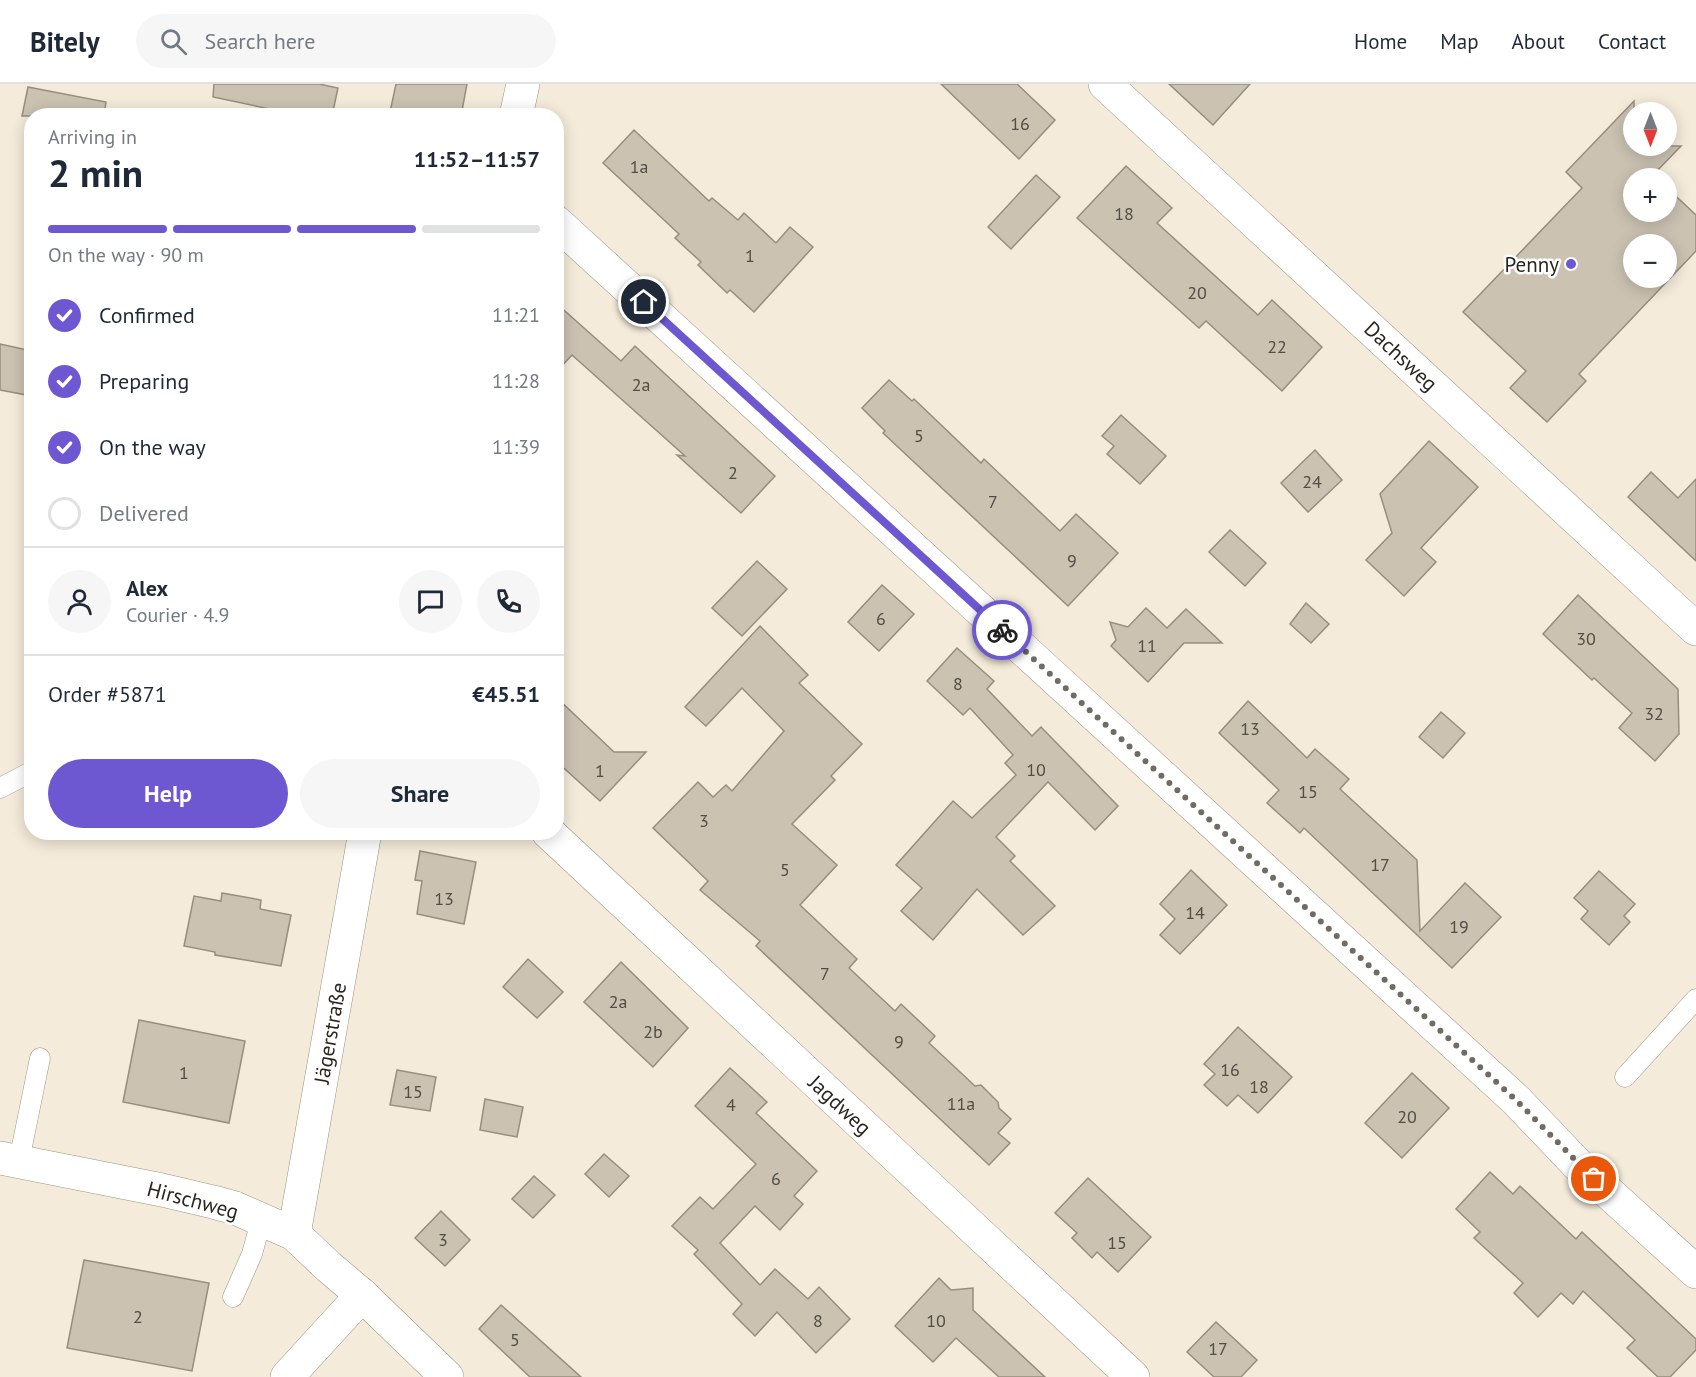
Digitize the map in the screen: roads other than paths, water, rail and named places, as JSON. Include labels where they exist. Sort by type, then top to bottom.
[{"type":"street","points":[[518,108],[523,84]]},
{"type":"street","name":"Dachsweg","points":[[1106,84],[1696,629]]},
{"type":"street","points":[[564,229],[1516,1100],[1577,1164],[1696,1272]]},
{"type":"street","name":"Jägerstraße","points":[[294,1234],[364,840]]},
{"type":"street","name":"Jagdweg","points":[[557,840],[1133,1377]]},
{"type":"street","name":"Hirschweg","points":[[10,1160],[203,1200],[235,1209],[294,1234],[329,1268],[362,1295],[447,1377]]},
{"type":"street","points":[[287,1377],[362,1295]]},
{"type":"lane","points":[[0,788],[24,776]]},
{"type":"lane","points":[[1625,1077],[1696,999]]},
{"type":"lane","points":[[10,1160],[40,1058]]},
{"type":"lane","points":[[234,1297],[252,1254],[261,1221]]},
{"type":"place","name":"Penny","points":[[1571,264]]}]
